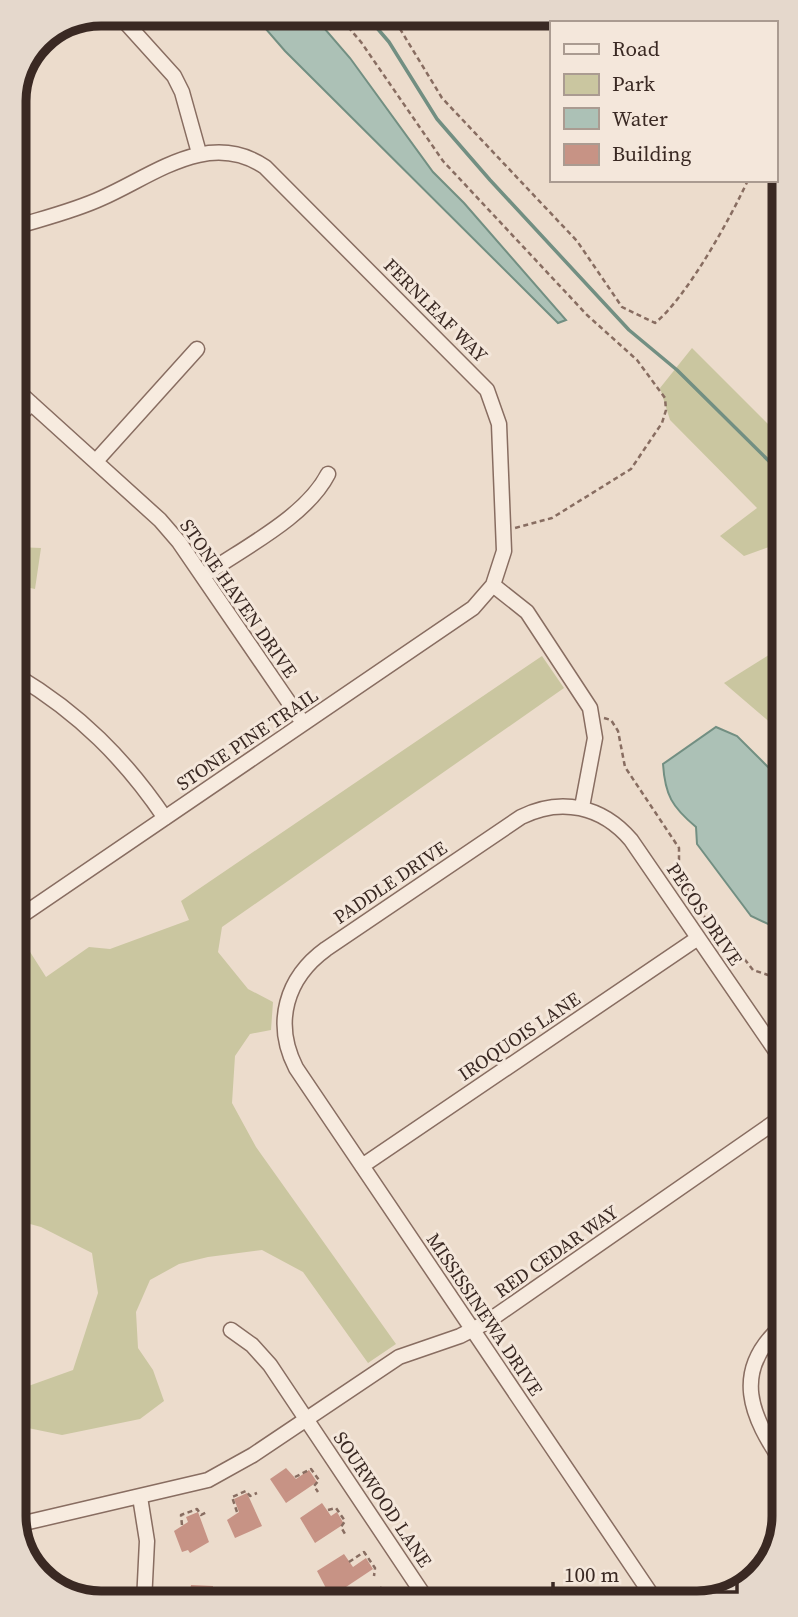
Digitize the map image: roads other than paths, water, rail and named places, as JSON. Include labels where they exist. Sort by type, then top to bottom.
[{"type":"street","points":[[26,223],[103,198],[199,153],[182,92],[174,76],[129,26]]},
{"type":"street","name":"FERNLEAF WAY","points":[[199,153],[241,154],[272,171],[486,390],[499,424],[503,528],[502,563],[493,585]]},
{"type":"street","points":[[96,461],[197,349]]},
{"type":"street","name":"STONE HAVEN DRIVE","points":[[26,397],[160,520],[203,576],[303,723]]},
{"type":"street","points":[[26,409],[31,403]]},
{"type":"street","points":[[203,576],[301,508],[316,493],[328,474]]},
{"type":"street","points":[[493,585],[527,612],[581,692],[593,720],[594,751],[582,807]]},
{"type":"street","name":"STONE PINE TRAIL","points":[[26,913],[457,620],[473,608],[493,585]]},
{"type":"street","points":[[26,682],[91,729],[131,771],[165,818]]},
{"type":"street","name":"PADDLE DRIVE","points":[[288,1050],[284,1030],[289,994],[304,968],[316,956],[521,817],[546,807],[582,807]]},
{"type":"street","name":"PECOS DRIVE","points":[[582,807],[603,816],[624,832],[772,1045]]},
{"type":"street","name":"IROQUOIS LANE","points":[[362,1166],[698,937]]},
{"type":"street","name":"MISSISSINEWA DRIVE","points":[[288,1050],[296,1068],[649,1591]]},
{"type":"street","name":"RED CEDAR WAY","points":[[27,1522],[192,1485],[221,1473],[399,1357],[473,1330],[772,1124]]},
{"type":"street","name":"SOURWOOD LANE","points":[[231,1330],[252,1345],[270,1366],[421,1591]]},
{"type":"street","points":[[772,1339],[759,1356],[752,1376],[751,1395],[757,1422],[772,1446]]},
{"type":"street","points":[[141,1497],[147,1541],[145,1591]]},
{"type":"water","points":[[263,26],[322,26],[350,58],[433,172],[464,203],[566,320],[558,323],[285,51]]},
{"type":"water","points":[[716,727],[737,736],[772,771],[772,926],[751,916],[697,844],[696,827],[671,800],[663,764]]},
{"type":"waterway","points":[[375,26],[389,42],[437,119],[490,180],[629,330],[677,370],[772,464]]}]
